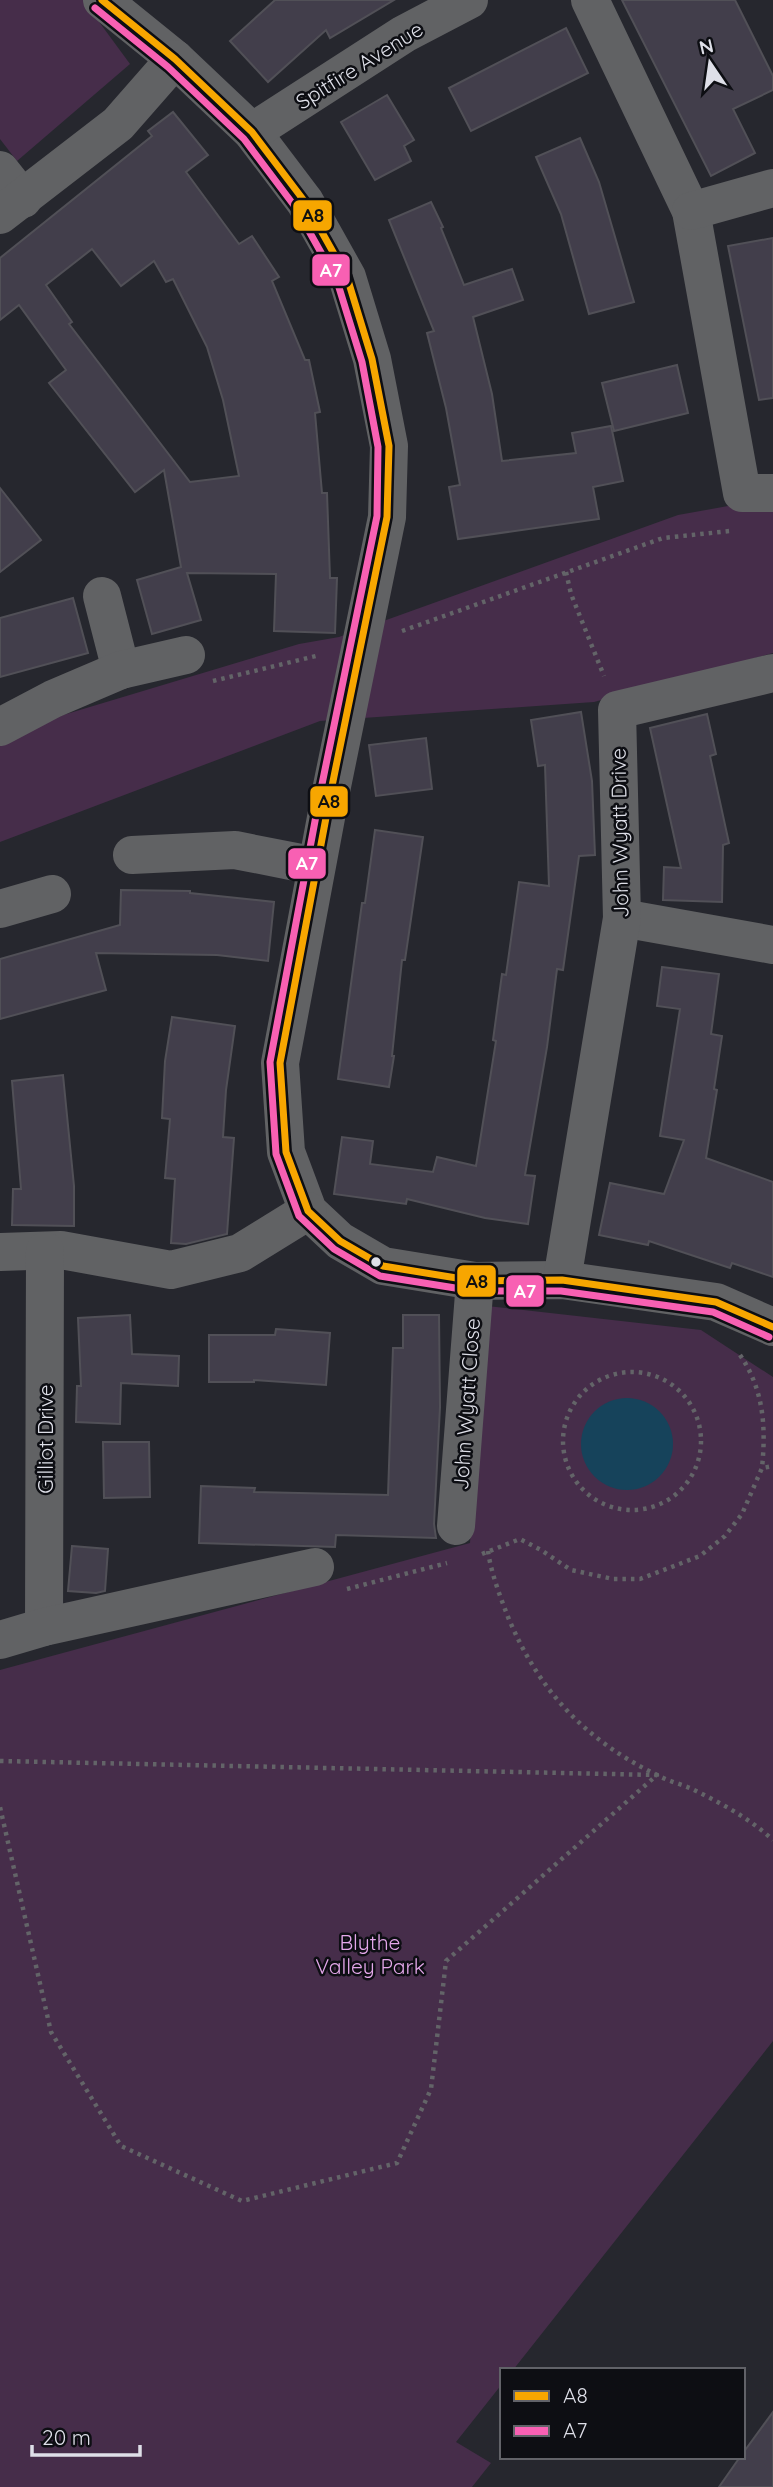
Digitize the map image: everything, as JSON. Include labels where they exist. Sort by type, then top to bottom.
[{"type":"street","points":[[102,0],[175,59],[252,132],[306,202],[347,277],[372,359],[389,446],[387,517],[316,866],[280,1063],[286,1152],[308,1211],[340,1241],[383,1266],[475,1281],[562,1280],[716,1302],[773,1327]]},
{"type":"street","name":"Spitfire Avenue","points":[[252,132],[404,34],[468,0]]},
{"type":"street","points":[[590,0],[691,211],[742,493],[773,493]]},
{"type":"street","points":[[8,194],[118,124],[175,59]]},
{"type":"street","points":[[691,211],[773,188]]},
{"type":"street","points":[[102,596],[121,670]]},
{"type":"street","points":[[0,727],[53,699],[121,670],[186,655]]},
{"type":"street","points":[[617,710],[773,673]]},
{"type":"street","name":"John Wyatt Drive","points":[[562,1280],[622,918],[617,710]]},
{"type":"street","points":[[132,855],[235,850],[316,866]]},
{"type":"street","points":[[0,909],[52,894]]},
{"type":"street","points":[[622,918],[773,945]]},
{"type":"street","points":[[0,1252],[61,1250],[171,1270],[240,1253],[308,1211]]},
{"type":"street","name":"Gilliot Drive","points":[[44,1627],[46,1251]]},
{"type":"street","name":"John Wyatt Close","points":[[473,1540],[475,1281]]},
{"type":"street","points":[[0,1640],[104,1614],[327,1579]]},
{"type":"path","points":[[566,572],[571,594],[617,710]]},
{"type":"path","points":[[488,1553],[520,1539],[541,1549],[571,1570],[613,1579],[640,1579],[700,1556],[725,1536],[743,1514],[762,1468],[765,1443],[762,1402],[750,1371],[718,1324],[716,1302]]},
{"type":"path","points":[[622,1372],[647,1373],[676,1387],[695,1412],[701,1435],[700,1455],[691,1477],[678,1493],[657,1505],[634,1510],[598,1502],[572,1475],[565,1457],[563,1433],[577,1398],[595,1382],[622,1372]]},
{"type":"path","points":[[762,1468],[773,1466]]},
{"type":"path","points":[[473,1540],[488,1553]]},
{"type":"path","points":[[473,1540],[488,1553],[500,1598],[537,1676],[586,1731],[657,1776],[736,1811],[773,1840]]},
{"type":"path","points":[[327,1579],[447,1563]]},
{"type":"path","points":[[0,1761],[657,1776]]},
{"type":"path","points":[[0,1807],[51,2032],[121,2146],[242,2201],[397,2163],[431,2089],[446,1961],[657,1776]]},
{"type":"green space","points":[[0,0],[83,0],[130,64],[17,161],[0,139]]},
{"type":"green space","points":[[773,498],[773,653],[594,702],[320,721],[0,842],[0,734],[299,644],[339,637],[678,515]]},
{"type":"green space","name":"Blythe Valley Park","points":[[487,1306],[701,1330],[773,1377],[773,2041],[515,2368],[500,2368],[500,2387],[456,2442],[491,2463],[472,2487],[0,2487],[0,1670],[470,1543]]},
{"type":"water","points":[[627,1398],[645,1401],[660,1411],[670,1426],[673,1444],[670,1462],[660,1477],[645,1487],[627,1490],[609,1487],[594,1477],[584,1462],[581,1444],[584,1426],[594,1411],[609,1401]]},
{"type":"building","points":[[275,0],[394,0],[330,38],[326,30],[268,82],[230,41]]},
{"type":"building","points":[[622,0],[735,0],[773,76],[773,90],[733,109],[755,153],[711,176]]},
{"type":"building","points":[[566,28],[588,73],[471,131],[449,88]]},
{"type":"building","points":[[387,95],[414,140],[404,146],[411,161],[375,180],[341,122]]},
{"type":"building","points":[[173,112],[208,155],[186,172],[239,244],[252,236],[279,277],[272,281],[305,360],[309,360],[320,412],[315,413],[322,493],[327,493],[330,578],[337,578],[335,633],[274,631],[276,574],[187,573],[201,620],[152,634],[137,580],[181,567],[164,470],[135,492],[49,383],[66,370],[19,305],[0,320],[0,258],[152,136],[148,131]],"holes":[[[92,249],[121,286],[154,261],[166,282],[173,279],[207,347],[223,400],[239,476],[190,482],[69,324],[72,322],[46,285]]]},
{"type":"building","points":[[580,138],[599,182],[634,302],[589,314],[561,214],[536,157]]},
{"type":"building","points":[[431,202],[464,285],[512,269],[523,300],[473,317],[492,394],[502,461],[576,453],[572,433],[611,426],[623,481],[593,487],[599,519],[458,539],[449,487],[460,485],[446,408],[427,333],[434,331],[389,220]]},
{"type":"building","points":[[773,238],[773,398],[759,400],[728,246]]},
{"type":"building","points":[[677,365],[688,413],[614,431],[602,383]]},
{"type":"building","points":[[0,488],[41,540],[0,572]]},
{"type":"building","points":[[73,598],[88,653],[0,677],[0,618]]},
{"type":"building","points":[[581,712],[592,781],[595,855],[579,856],[563,970],[557,969],[525,1175],[535,1176],[528,1224],[485,1218],[407,1199],[406,1204],[334,1194],[342,1137],[373,1141],[370,1164],[433,1172],[437,1157],[476,1166],[496,1041],[493,1040],[502,974],[506,975],[519,882],[549,886],[545,765],[538,766],[531,720]]},
{"type":"building","points":[[707,714],[716,754],[710,756],[729,843],[723,845],[722,902],[663,900],[664,867],[681,868],[650,728]]},
{"type":"building","points":[[426,738],[432,789],[376,796],[369,745]]},
{"type":"building","points":[[375,830],[423,837],[405,960],[402,960],[389,1087],[338,1079],[362,903],[365,903]]},
{"type":"building","points":[[121,890],[190,891],[274,902],[268,961],[217,955],[96,953],[106,990],[0,1019],[0,959],[120,925]]},
{"type":"building","points":[[662,967],[719,974],[711,1034],[722,1036],[706,1158],[773,1182],[773,1277],[732,1263],[730,1268],[649,1241],[648,1245],[599,1235],[610,1183],[664,1194],[684,1140],[660,1136],[680,1009],[657,1006]]},
{"type":"building","points":[[172,1017],[235,1026],[223,1137],[234,1138],[227,1234],[186,1244],[171,1243],[175,1179],[165,1178],[170,1119],[162,1118],[165,1061]]},
{"type":"building","points":[[63,1075],[74,1186],[74,1226],[12,1225],[13,1189],[21,1189],[12,1081]]},
{"type":"building","points":[[130,1315],[132,1354],[179,1356],[178,1386],[121,1383],[120,1424],[76,1422],[77,1386],[81,1386],[78,1318]]},
{"type":"building","points":[[403,1315],[439,1315],[440,1407],[434,1524],[436,1538],[336,1535],[335,1547],[199,1543],[201,1486],[255,1488],[254,1492],[388,1495],[393,1348],[403,1348]]},
{"type":"building","points":[[276,1329],[330,1333],[326,1385],[254,1380],[209,1382],[209,1335],[275,1335]]},
{"type":"building","points":[[103,1442],[149,1442],[150,1497],[104,1498]]},
{"type":"building","points":[[72,1546],[108,1549],[105,1591],[68,1591]]},
{"type":"building","points":[[773,2412],[773,2487],[719,2487],[739,2459],[745,2459],[745,2450]]},
{"type":"transit line","name":"A8","points":[[102,0],[175,59],[252,132],[305,202],[347,277],[372,359],[389,446],[387,517],[331,791],[280,1063],[286,1152],[308,1211],[340,1241],[383,1266],[475,1281],[562,1280],[716,1302],[773,1327]]},
{"type":"transit line","name":"A7","points":[[95,8],[168,67],[244,139],[296,208],[337,281],[362,362],[378,447],[377,516],[321,789],[270,1062],[276,1154],[299,1216],[334,1249],[380,1276],[474,1291],[561,1291],[713,1312],[769,1337]]}]
